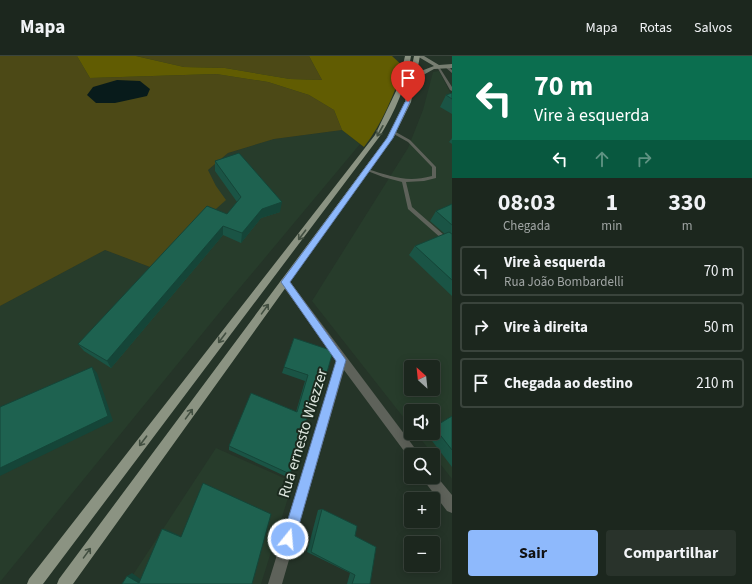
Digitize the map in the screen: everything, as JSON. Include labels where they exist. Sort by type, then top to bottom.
[{"type":"main road","points":[[34,584],[378,135],[396,100],[407,67],[408,56]]},
{"type":"main road","points":[[64,584],[367,170],[393,132],[408,102],[414,78],[417,56]]},
{"type":"main road","points":[[420,56],[437,66]]},
{"type":"main road","points":[[414,78],[427,69],[437,66],[449,66]]},
{"type":"street","points":[[285,282],[409,448]]},
{"type":"street","name":"Rua ernesto Wiezzer","points":[[275,584],[342,360]]},
{"type":"street","points":[[435,484],[452,506]]},
{"type":"lane","points":[[437,66],[452,90]]},
{"type":"lane","points":[[449,66],[452,72]]},
{"type":"lane","points":[[367,170],[404,182],[421,181],[434,177],[434,167],[409,141],[393,132]]},
{"type":"lane","points":[[404,182],[410,208],[452,245]]},
{"type":"shaded area","points":[[0,56],[77,56],[90,78],[216,74],[268,82],[309,95],[334,110],[342,130],[274,139],[228,153],[208,170],[216,186],[226,200],[208,216],[158,270],[105,250],[0,306]]},
{"type":"shaded area","points":[[77,56],[136,56],[184,67],[225,68],[290,79],[322,80],[309,56],[392,56],[404,67],[382,119],[364,147],[342,130],[334,110],[309,95],[268,82],[216,74],[90,78]]},
{"type":"shaded area","points":[[136,56],[309,56],[322,80],[290,79],[225,68],[184,67]]},
{"type":"shaded area","points":[[439,71],[452,96],[452,479],[440,464],[440,448],[428,448],[421,440],[440,440],[440,404],[404,404],[404,418],[312,301],[408,148],[423,110],[433,72]]},
{"type":"shaded area","points":[[117,80],[140,81],[150,89],[147,96],[115,103],[96,103],[87,95],[93,87]]},
{"type":"shaded area","points":[[342,130],[360,144],[228,302],[0,582],[0,306],[105,250],[158,270],[216,186],[208,170],[228,153],[274,139]]},
{"type":"shaded area","points":[[216,448],[293,482],[261,584],[127,584]]},
{"type":"building","points":[[452,93],[452,99],[446,95]]},
{"type":"building","points":[[239,153],[282,202],[262,209],[242,233],[223,226],[107,361],[78,344],[207,206],[227,214],[241,197],[215,161]]},
{"type":"building","points":[[452,204],[452,225],[436,211]]},
{"type":"building","points":[[449,232],[452,234],[452,280],[415,246]]},
{"type":"building","points":[[294,338],[333,351],[318,404],[312,402],[290,474],[229,446],[251,393],[297,412],[308,375],[284,367]]},
{"type":"building","points":[[92,367],[108,416],[0,468],[0,407]]},
{"type":"building","points":[[452,416],[452,450],[440,435],[440,423]]},
{"type":"building","points":[[203,483],[271,514],[252,584],[122,584],[127,576],[139,583],[162,529],[181,537]]},
{"type":"building","points":[[322,509],[357,526],[355,536],[376,547],[370,584],[352,584],[355,575],[311,552]]},
{"type":"route","points":[[288,539],[342,360],[285,282],[390,138],[408,102]]}]
